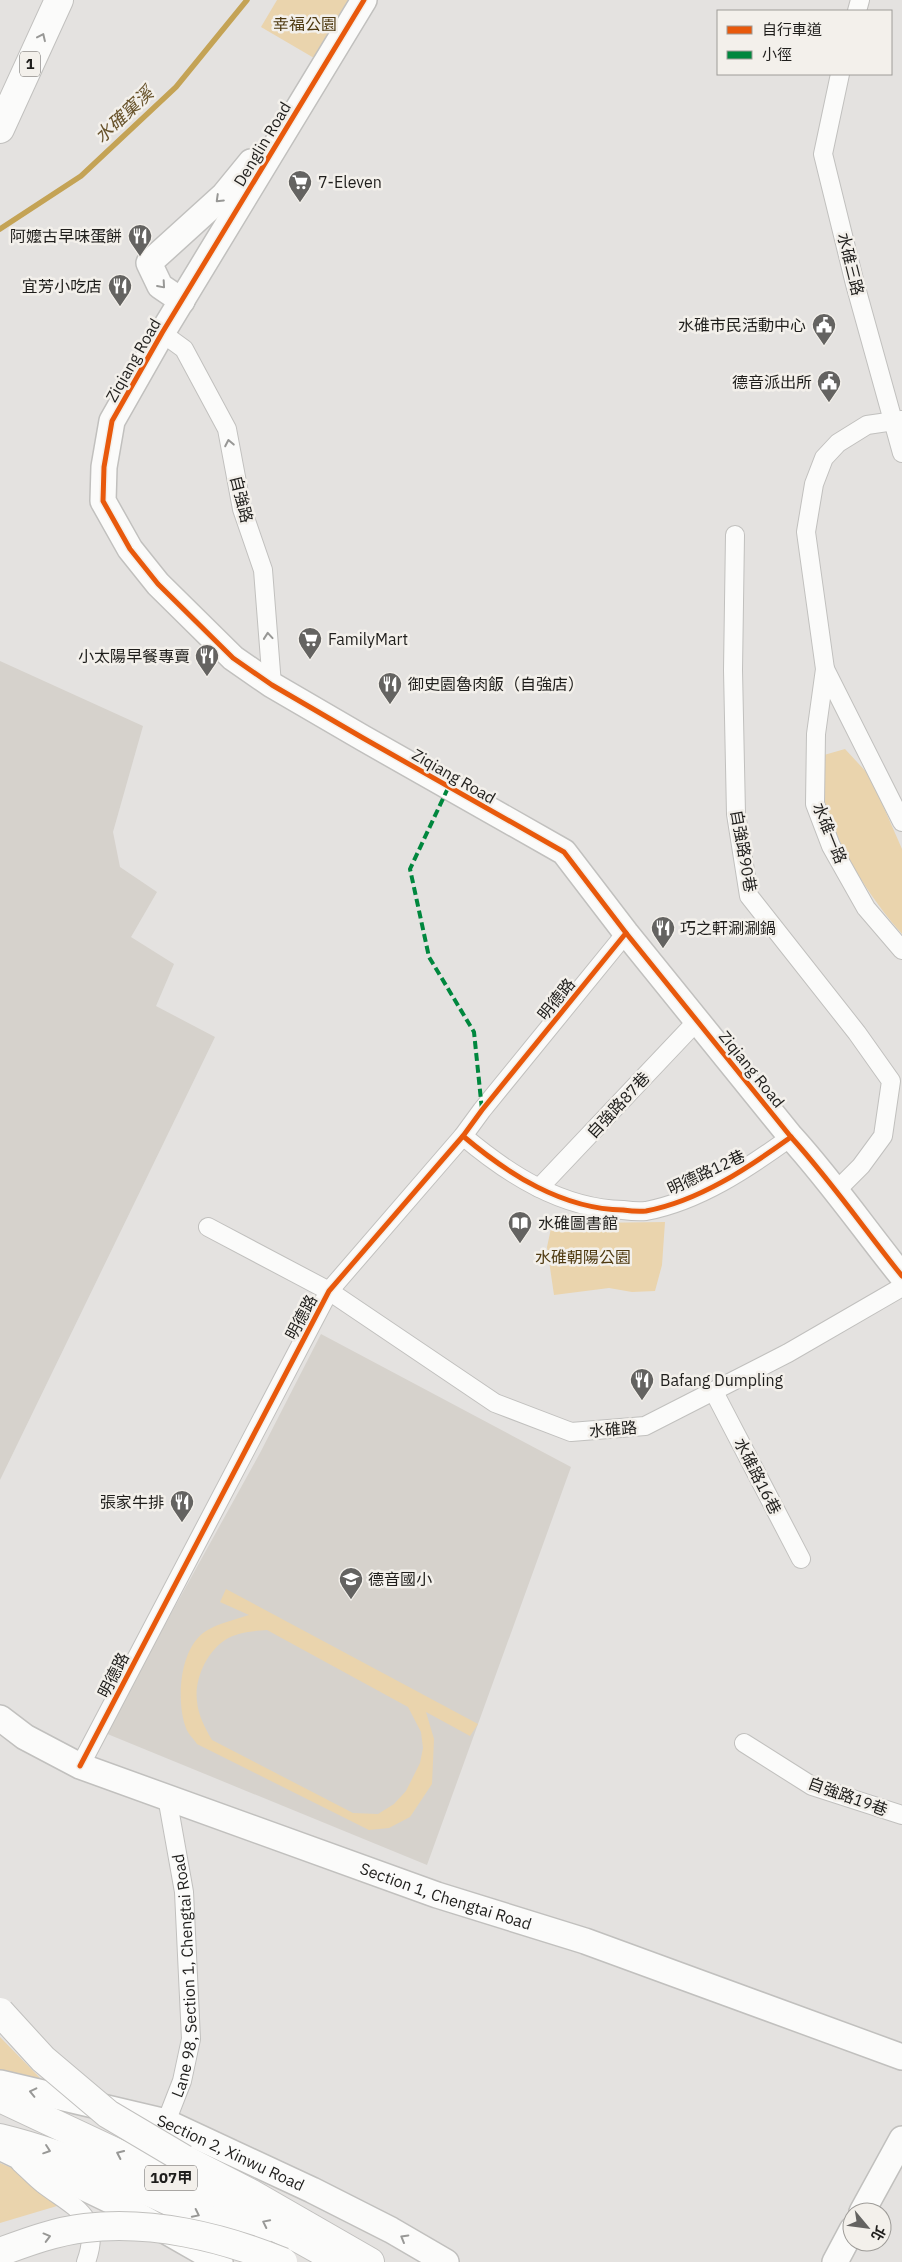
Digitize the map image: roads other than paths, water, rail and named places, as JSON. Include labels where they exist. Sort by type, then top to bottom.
[{"type":"main road","name":"1","points":[[0,129],[59,0]]},
{"type":"main road","points":[[0,2012],[48,2063],[108,2114],[370,2262]]},
{"type":"main road","points":[[0,2030],[33,2064],[102,2122],[184,2158]]},
{"type":"main road","name":"107甲","points":[[0,2098],[298,2238],[341,2262]]},
{"type":"main road","name":"107甲","points":[[2,2145],[45,2149],[145,2189],[294,2262]]},
{"type":"main road","points":[[0,2252],[84,2228],[141,2227],[188,2233],[251,2249],[282,2262]]},
{"type":"street","name":"Denglin Road","points":[[306,95],[224,195],[149,263],[160,286],[182,301],[364,0]]},
{"type":"street","name":"水碓三路","points":[[840,75],[823,154],[897,422],[902,453]]},
{"type":"street","name":"Ziqiang Road","points":[[182,301],[112,421],[104,467],[103,502],[130,549],[158,584],[234,658],[272,684],[448,788],[564,852],[626,933],[791,1138],[816,1165],[835,1192],[902,1276]]},
{"type":"street","name":"自強路","points":[[162,333],[184,349],[227,429],[242,509],[263,570],[272,684]]},
{"type":"street","name":"水碓一路","points":[[897,422],[867,425],[838,443],[824,458],[814,484],[806,532],[825,669],[816,734],[815,804],[831,846],[866,908],[902,950]]},
{"type":"street","name":"自強路90巷","points":[[735,535],[733,670],[736,814],[749,896],[857,1033],[891,1081],[883,1136],[861,1166],[835,1192]]},
{"type":"street","name":"水碓一路","points":[[825,669],[902,822]]},
{"type":"street","name":"明德路","points":[[80,1766],[329,1291],[463,1136],[626,933]]},
{"type":"street","name":"自強路87巷","points":[[539,1188],[697,1021]]},
{"type":"street","name":"明德路12巷","points":[[463,1136],[503,1168],[539,1188],[570,1201],[608,1210],[644,1211],[683,1199],[715,1185],[754,1164],[791,1138]]},
{"type":"street","name":"水碓路","points":[[208,1227],[329,1291],[495,1403],[571,1432],[645,1426],[714,1392],[902,1286]]},
{"type":"street","name":"水碓路16巷","points":[[714,1392],[801,1559]]},
{"type":"street","name":"Section 1, Chengtai Road","points":[[0,1718],[25,1737],[80,1766],[167,1796],[437,1896],[586,1941],[902,2057]]},
{"type":"street","name":"自強路19巷","points":[[744,1742],[812,1786],[902,1816]]},
{"type":"street","name":"Lane 98, Section 1, Chengtai Road","points":[[166,2122],[182,2081],[191,2039],[184,1892],[167,1796]]},
{"type":"street","name":"Section 2, Xinwu Road","points":[[0,2084],[166,2122],[312,2190],[391,2230],[446,2262]]},
{"type":"street","points":[[867,2202],[902,2139]]},
{"type":"street","points":[[2,2145],[42,2184],[82,2212],[90,2226],[86,2262]]},
{"type":"street","points":[[2,2145],[122,2206],[220,2262]]},
{"type":"street","points":[[835,2262],[842,2249]]},
{"type":"waterway","name":"水確窠溪","points":[[0,229],[81,176],[176,87],[247,0]]},
{"type":"place","name":"7-Eleven","points":[[300,203]]},
{"type":"place","name":"阿嬤古早味蛋餅","points":[[140,257]]},
{"type":"place","name":"宜芳小吃店","points":[[120,307]]},
{"type":"place","name":"水碓市民活動中心","points":[[824,346]]},
{"type":"place","name":"德音派出所","points":[[829,403]]},
{"type":"place","name":"FamilyMart","points":[[310,660]]},
{"type":"place","name":"小太陽早餐專賣","points":[[207,677]]},
{"type":"place","name":"御史園魯肉飯（自強店）","points":[[390,705]]},
{"type":"place","name":"巧之軒涮涮鍋","points":[[663,949]]},
{"type":"place","name":"水碓圖書館","points":[[520,1244]]},
{"type":"place","name":"Bafang Dumpling","points":[[642,1401]]},
{"type":"place","name":"張家牛排","points":[[182,1523]]},
{"type":"place","name":"德音國小","points":[[351,1600]]},
{"type":"park label","name":"幸福公園","points":[[305,24]]},
{"type":"park label","name":"水碓朝陽公園","points":[[583,1257]]}]
